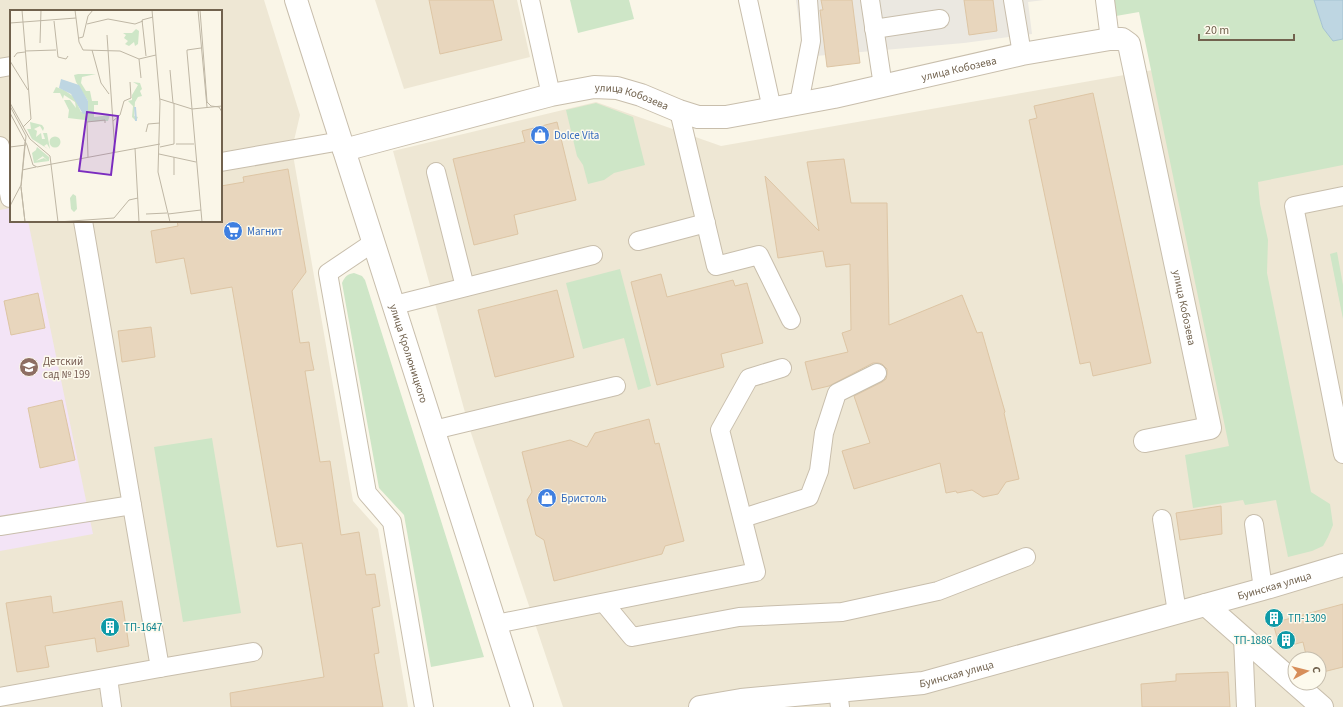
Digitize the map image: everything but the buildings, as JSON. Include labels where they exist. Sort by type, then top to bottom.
[{"type":"street","name":"улица Кролюницкого","points":[[296,0],[395,305],[522,707]]},
{"type":"street","name":"улица Кобозева","points":[[343,145],[551,95],[594,87],[617,88],[641,95],[679,111],[698,117],[726,117],[882,86],[1022,54],[1110,39],[1122,39],[1129,44],[1210,428],[1146,441]]},
{"type":"street","name":"Буинская улица","points":[[700,707],[741,700],[839,699],[923,683],[1263,589],[1343,565]]},
{"type":"street","points":[[1206,605],[1322,707]]},
{"type":"lane","points":[[530,0],[551,95]]},
{"type":"lane","points":[[748,0],[772,109]]},
{"type":"lane","points":[[799,103],[811,41],[808,0]]},
{"type":"lane","points":[[870,0],[882,86]]},
{"type":"lane","points":[[1013,0],[1022,54]]},
{"type":"lane","points":[[1105,0],[1110,39]]},
{"type":"lane","points":[[874,29],[940,19]]},
{"type":"lane","points":[[0,68],[10,66]]},
{"type":"lane","points":[[679,111],[716,266],[759,255],[791,320]]},
{"type":"lane","points":[[222,162],[343,145]]},
{"type":"lane","points":[[0,146],[10,198]]},
{"type":"lane","points":[[436,172],[465,287]]},
{"type":"lane","points":[[1343,196],[1294,206],[1343,454]]},
{"type":"lane","points":[[83,222],[160,668]]},
{"type":"lane","points":[[638,241],[706,223]]},
{"type":"lane","points":[[374,242],[328,273],[367,493],[392,522],[424,707]]},
{"type":"lane","points":[[395,305],[593,255]]},
{"type":"lane","points":[[496,624],[756,572],[720,430],[749,378],[782,368]]},
{"type":"lane","points":[[743,518],[809,497],[820,471],[824,433],[837,393],[877,373]]},
{"type":"lane","points":[[434,430],[616,386]]},
{"type":"lane","points":[[0,526],[132,505]]},
{"type":"lane","points":[[1162,519],[1177,612]]},
{"type":"lane","points":[[1254,524],[1263,589]]},
{"type":"lane","points":[[604,603],[632,637],[739,617],[842,612],[938,591],[1026,557]]},
{"type":"lane","points":[[1242,637],[1246,707]]},
{"type":"lane","points":[[0,697],[253,652]]},
{"type":"lane","points":[[108,678],[112,707]]},
{"type":"shaded area","points":[[0,0],[264,0],[300,115],[292,149],[353,501],[378,529],[408,707],[0,707]]},
{"type":"shaded area","points":[[375,0],[517,0],[530,57],[404,89]]},
{"type":"shaded area","points":[[796,0],[1044,0],[1028,2],[1032,34],[964,43],[804,57]]},
{"type":"shaded area","points":[[1227,57],[1343,139],[1343,707],[563,707],[469,427],[393,151],[596,102],[721,146]]},
{"type":"shaded area","name":"Детский сад № 199","points":[[10,208],[10,222],[28,222],[93,534],[0,551],[0,210]]},
{"type":"green space","points":[[570,0],[629,0],[634,19],[578,33]]},
{"type":"green space","points":[[1114,0],[1314,0],[1323,28],[1333,40],[1343,39],[1343,165],[1258,182],[1260,204],[1268,240],[1267,273],[1311,492],[1330,504],[1333,525],[1323,546],[1312,551],[1288,557],[1276,500],[1245,505],[1243,500],[1193,508],[1185,455],[1229,446],[1139,12],[1116,16]]},
{"type":"green space","points":[[596,103],[633,117],[645,165],[614,173],[604,180],[588,184],[583,165],[577,156],[566,110]]},
{"type":"green space","points":[[1337,252],[1343,285],[1343,319],[1330,254]]},
{"type":"green space","points":[[620,269],[651,386],[638,390],[624,338],[583,349],[566,283]]},
{"type":"green space","points":[[354,273],[362,276],[365,280],[484,657],[431,667],[404,515],[379,488],[342,283],[347,276]]},
{"type":"green space","points":[[212,438],[241,613],[183,622],[154,447]]},
{"type":"water","points":[[1314,0],[1343,0],[1343,39],[1333,41],[1323,28]]},
{"type":"place","name":"Dolce Vita","points":[[540,135]]},
{"type":"place","name":"Магнит","points":[[233,231]]},
{"type":"place","name":"Детский сад № 199","points":[[29,367]]},
{"type":"place","name":"Бристоль","points":[[547,498]]},
{"type":"place","name":"ТП-1309","points":[[1274,618]]},
{"type":"place","name":"ТП-1647","points":[[110,627]]},
{"type":"place","name":"ТП-1886","points":[[1286,640]]}]
